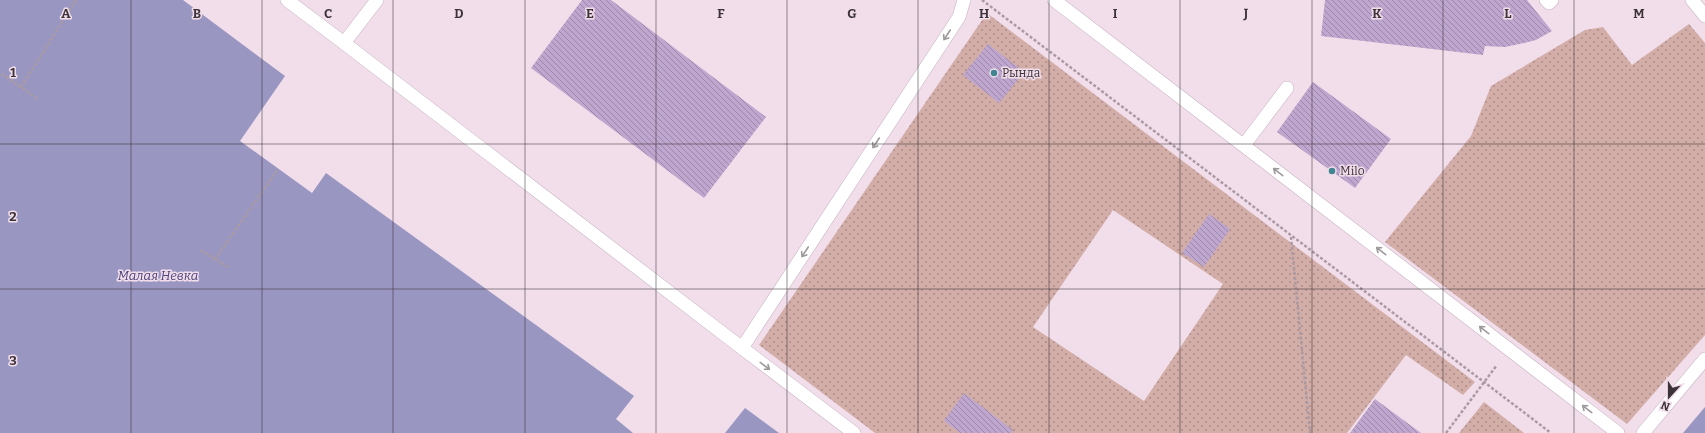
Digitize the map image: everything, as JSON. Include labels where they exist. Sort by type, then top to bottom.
[{"type":"lane","points":[[287,0],[854,433]]},
{"type":"lane","points":[[344,43],[377,0]]},
{"type":"lane","points":[[742,348],[959,17],[964,0]]},
{"type":"lane","points":[[1054,0],[1618,433]]},
{"type":"lane","points":[[1546,0],[1549,3],[1552,0]]},
{"type":"lane","points":[[1692,0],[1705,16]]},
{"type":"lane","points":[[1244,145],[1287,88]]},
{"type":"lane","points":[[1642,433],[1705,359]]},
{"type":"path","points":[[21,87],[76,0]]},
{"type":"path","points":[[982,0],[1291,237],[1551,433]]},
{"type":"path","points":[[2,74],[39,100]]},
{"type":"path","points":[[215,259],[278,169]]},
{"type":"path","points":[[1291,237],[1310,433]]},
{"type":"path","points":[[200,250],[228,267]]},
{"type":"path","points":[[1446,433],[1484,382]]},
{"type":"shaded area","points":[[987,13],[1475,382],[1463,395],[1406,355],[1347,433],[875,433],[759,345]],"holes":[[[1113,210],[1223,284],[1144,401],[1033,327]]]},
{"type":"shaded area","points":[[1689,24],[1705,43],[1705,335],[1627,424],[1385,242],[1471,136],[1491,86],[1585,30],[1603,27],[1632,65]]},
{"type":"shaded area","points":[[1484,402],[1524,433],[1459,433]]},
{"type":"water","name":"Малая Невка","points":[[0,0],[183,0],[285,76],[240,141],[312,193],[326,173],[634,396],[616,419],[633,433],[0,433]]},
{"type":"water","points":[[1705,407],[1705,433],[1683,433]]},
{"type":"water","points":[[745,408],[779,433],[725,433]]},
{"type":"building","points":[[582,0],[611,0],[766,117],[704,198],[531,68]]},
{"type":"building","points":[[1325,0],[1527,0],[1552,31],[1536,40],[1524,43],[1505,47],[1485,46],[1483,55],[1321,36]]},
{"type":"building","name":"Рында","points":[[988,44],[1024,72],[999,103],[963,75]]},
{"type":"building","points":[[1313,82],[1391,139],[1355,188],[1277,132]]},
{"type":"building","points":[[1209,214],[1230,229],[1204,267],[1182,253]]},
{"type":"building","points":[[964,393],[1013,430],[1011,433],[960,433],[944,421]]},
{"type":"building","points":[[1375,399],[1402,419],[1421,433],[1350,433]]},
{"type":"place","name":"Рында","points":[[994,73]]},
{"type":"place","name":"Milo","points":[[1332,171]]}]
